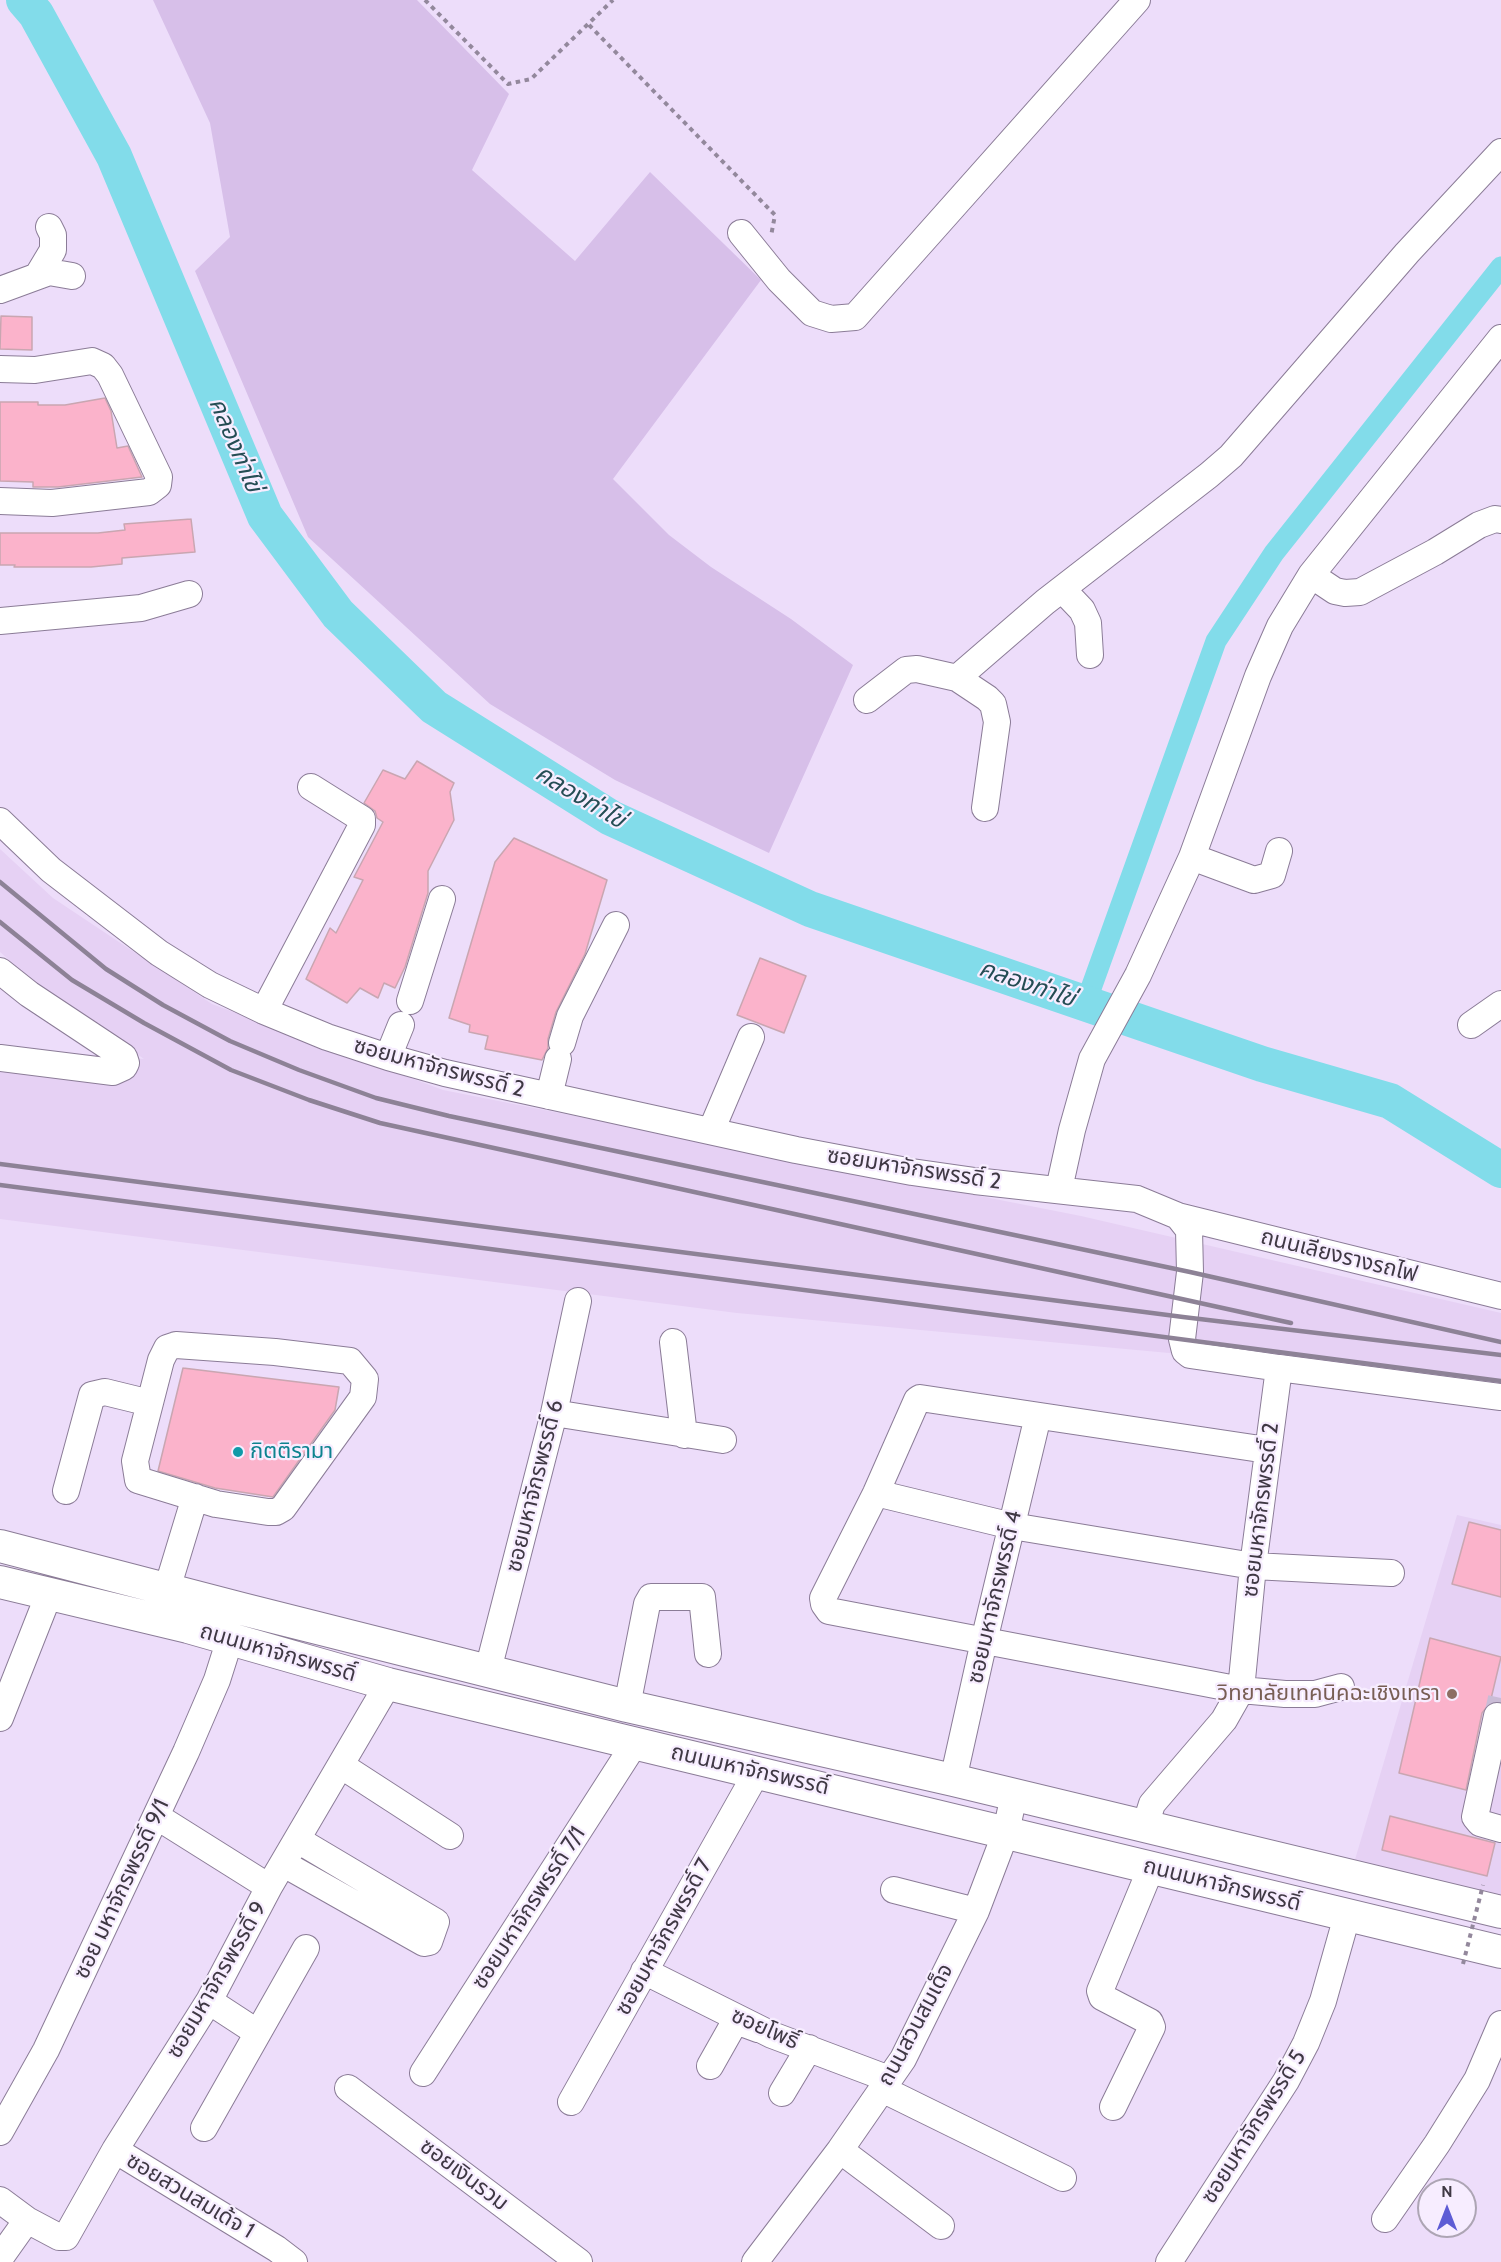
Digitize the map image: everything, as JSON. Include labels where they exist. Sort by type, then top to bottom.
[{"type":"main road","name":"ถนนมหาจักรพรรดิ์","points":[[0,1546],[627,1706],[953,1780],[1501,1912]]},
{"type":"main road","name":"ถนนมหาจักรพรรดิ์","points":[[0,1582],[189,1627],[388,1684],[1501,1952]]},
{"type":"street","points":[[741,233],[779,280],[812,313],[831,319],[855,316],[1137,0]]},
{"type":"street","points":[[957,678],[1062,589],[1231,456],[1407,253],[1501,152]]},
{"type":"street","points":[[38,276],[53,250],[53,235],[49,227]]},
{"type":"street","points":[[0,290],[49,272],[72,276]]},
{"type":"street","points":[[1059,1189],[1072,1130],[1092,1059],[1138,975],[1192,857],[1258,676],[1280,627],[1311,575],[1501,338]]},
{"type":"street","points":[[0,369],[35,370],[92,361],[103,366],[110,375],[159,477],[158,485],[149,492],[52,503],[0,501]]},
{"type":"street","points":[[1311,575],[1335,591],[1360,592],[1435,552],[1479,525],[1495,519],[1501,520]]},
{"type":"street","points":[[1062,589],[1082,610],[1088,623],[1090,654]]},
{"type":"street","points":[[0,621],[141,608],[189,594]]},
{"type":"street","points":[[867,700],[906,670],[917,669],[957,678],[987,698],[993,704],[997,722],[985,808]]},
{"type":"street","points":[[264,1011],[362,825],[362,819],[312,788]]},
{"type":"street","name":"ซอยมหาจักรพรรดิ์ 2","points":[[0,821],[51,870],[159,953],[210,985],[264,1011],[327,1037],[445,1073],[711,1131],[912,1172],[1137,1199],[1178,1216]]},
{"type":"street","points":[[1192,857],[1254,880],[1272,875],[1279,851]]},
{"type":"street","points":[[410,1001],[442,899]]},
{"type":"street","points":[[549,1096],[570,1016],[616,925]]},
{"type":"street","points":[[0,971],[29,994],[124,1057],[126,1063],[124,1067],[113,1072],[0,1058]]},
{"type":"street","points":[[1471,1025],[1501,1004]]},
{"type":"street","points":[[388,1057],[401,1025]]},
{"type":"street","points":[[711,1131],[751,1037]]},
{"type":"street","points":[[1178,1216],[1189,1230],[1190,1272],[1182,1339],[1185,1351],[1190,1354],[1501,1397]]},
{"type":"street","name":"ถนนเลียงรางรถไฟ","points":[[1178,1216],[1501,1296]]},
{"type":"street","name":"ซอยมหาจักรพรรดิ์ 6","points":[[488,1670],[554,1413],[578,1301]]},
{"type":"street","points":[[674,1342],[684,1435]]},
{"type":"street","points":[[171,1346],[274,1352],[350,1361],[365,1379],[363,1397],[283,1508],[276,1512],[216,1503],[138,1480],[135,1461],[150,1403],[161,1360],[167,1348],[171,1346]]},
{"type":"street","name":"ซอยมหาจักรพรรดิ์ 2","points":[[1145,1826],[1152,1804],[1224,1720],[1241,1690],[1253,1566],[1279,1368]]},
{"type":"street","points":[[66,1491],[92,1395],[105,1392],[150,1403]]},
{"type":"street","points":[[1268,1450],[920,1398],[917,1400],[876,1493],[823,1598],[825,1608],[829,1611],[1241,1690],[1285,1695],[1315,1694],[1341,1687]]},
{"type":"street","points":[[554,1413],[723,1440]]},
{"type":"street","name":"ซอยมหาจักรพรรดิ์ 4","points":[[953,1780],[1038,1416]]},
{"type":"street","points":[[876,1493],[1012,1526],[1253,1566],[1391,1573]]},
{"type":"street","points":[[167,1588],[195,1497]]},
{"type":"street","points":[[0,1718],[20,1673],[49,1594]]},
{"type":"street","points":[[627,1706],[647,1604],[651,1597],[702,1597],[708,1654]]},
{"type":"street","name":"ซอย มหาจักรพรรดิ์ 9/1","points":[[0,2132],[46,2050],[156,1816],[218,1680],[230,1639]]},
{"type":"street","name":"ซอยมหาจักรพรรดิ์ 9","points":[[0,2200],[27,2220],[59,2237],[66,2237],[115,2150],[208,2001],[269,1887],[388,1684]]},
{"type":"street","points":[[1497,1716],[1475,1817],[1480,1822],[1501,1829]]},
{"type":"street","name":"ซอยมหาจักรพรรดิ์ 7/1","points":[[423,2073],[635,1743]]},
{"type":"street","points":[[342,1766],[450,1836]]},
{"type":"street","name":"ซอยมหาจักรพรรดิ์ 7","points":[[571,2102],[757,1772]]},
{"type":"street","name":"ถนนสวนสมเด็จ","points":[[755,2262],[840,2150],[903,2058],[976,1911],[1006,1832],[1014,1795]]},
{"type":"street","points":[[156,1816],[269,1887]]},
{"type":"street","points":[[284,1864],[424,1942],[429,1941],[436,1922],[298,1840]]},
{"type":"street","points":[[1113,2107],[1152,2027],[1150,2022],[1102,1997],[1100,1991],[1151,1868]]},
{"type":"street","points":[[894,1890],[976,1911]]},
{"type":"street","name":"ซอยมหาจักรพรรดิ์ 5","points":[[1169,2262],[1286,2081],[1306,2043],[1323,2001],[1347,1916]]},
{"type":"street","points":[[204,2128],[306,1948]]},
{"type":"street","name":"ซอยโพธิ์","points":[[644,1971],[772,2035],[809,2048],[886,2084],[1063,2178]]},
{"type":"street","points":[[208,2001],[258,2033]]},
{"type":"street","points":[[710,2066],[732,2027],[739,2022],[772,2035]]},
{"type":"street","points":[[1385,2218],[1437,2144],[1477,2080],[1501,2024]]},
{"type":"street","points":[[782,2093],[809,2048]]},
{"type":"street","name":"ซอยเงินรวม","points":[[348,2088],[579,2262]]},
{"type":"street","name":"ซอยสวนสมเด้จ 1","points":[[115,2150],[294,2262]]},
{"type":"street","points":[[840,2150],[940,2226]]},
{"type":"street","points":[[0,2258],[27,2220]]},
{"type":"path","points":[[425,0],[508,84],[531,79],[613,0]]},
{"type":"path","points":[[589,25],[776,215],[765,262]]},
{"type":"path","points":[[1463,1964],[1483,1885]]},
{"type":"shaded area","points":[[153,0],[417,0],[509,94],[472,170],[575,261],[650,172],[761,280],[613,479],[669,535],[711,567],[791,619],[853,665],[769,853],[615,780],[490,704],[308,537],[195,271],[230,237],[210,123]]},
{"type":"shaded area","points":[[0,849],[53,898],[212,1004],[443,1090],[1081,1216],[1501,1313],[1501,1390],[1331,1368],[737,1313],[0,1219],[0,1047],[144,1059],[38,985],[0,952]]},
{"type":"shaded area","name":"วิทยาลัยเทคนิคฉะเชิงเทรา","points":[[1457,1515],[1501,1525],[1501,1898],[1354,1863]]},
{"type":"building","points":[[1,316],[32,317],[32,350],[0,349]]},
{"type":"building","points":[[105,398],[111,411],[117,448],[128,446],[142,477],[58,487],[33,487],[33,482],[0,481],[0,402],[65,405]]},
{"type":"building","points":[[191,519],[195,552],[122,558],[122,564],[91,567],[0,565],[0,533],[98,533],[125,530],[124,524]]},
{"type":"building","points":[[417,761],[454,783],[450,792],[454,820],[428,871],[428,893],[405,967],[395,988],[384,983],[378,998],[360,988],[347,1003],[306,979],[330,928],[336,933],[363,880],[354,877],[383,822],[377,818],[375,811],[364,803],[383,770],[405,779]]},
{"type":"building","points":[[514,838],[607,880],[585,954],[556,1012],[548,1039],[548,1048],[542,1060],[485,1049],[488,1036],[469,1032],[470,1025],[449,1018],[495,862]]},
{"type":"building","points":[[760,958],[806,976],[784,1033],[737,1015]]},
{"type":"building","name":"กิตติรามา","points":[[183,1368],[339,1387],[335,1410],[273,1497],[215,1488],[158,1471]]},
{"type":"building","points":[[1469,1522],[1501,1530],[1501,1597],[1452,1584]]},
{"type":"building","points":[[1430,1638],[1501,1657],[1490,1703],[1482,1713],[1466,1790],[1399,1773]]},
{"type":"building","points":[[1390,1816],[1495,1843],[1487,1876],[1382,1850]]},
{"type":"waterway","name":"คลองท่าไข่","points":[[24,0],[36,14],[114,156],[265,516],[338,614],[434,707],[611,818],[810,909],[1262,1064],[1390,1101],[1501,1170]]},
{"type":"waterway","points":[[1085,1005],[1216,641],[1274,553],[1501,267]]},
{"type":"tunnel","points":[[1497,1716],[1501,1698]]},
{"type":"railway","points":[[0,882],[106,969],[163,1005],[230,1041],[299,1070],[376,1098],[449,1116],[1190,1272],[1501,1342]]},
{"type":"railway","points":[[0,922],[72,980],[144,1023],[231,1070],[309,1100],[380,1123],[1291,1323]]},
{"type":"railway","points":[[0,1164],[1183,1317],[1501,1355]]},
{"type":"railway","points":[[0,1185],[1501,1381]]},
{"type":"place","name":"กิตติรามา","points":[[238,1452]]},
{"type":"place","name":"วิทยาลัยเทคนิคฉะเชิงเทรา","points":[[1452,1694]]}]
